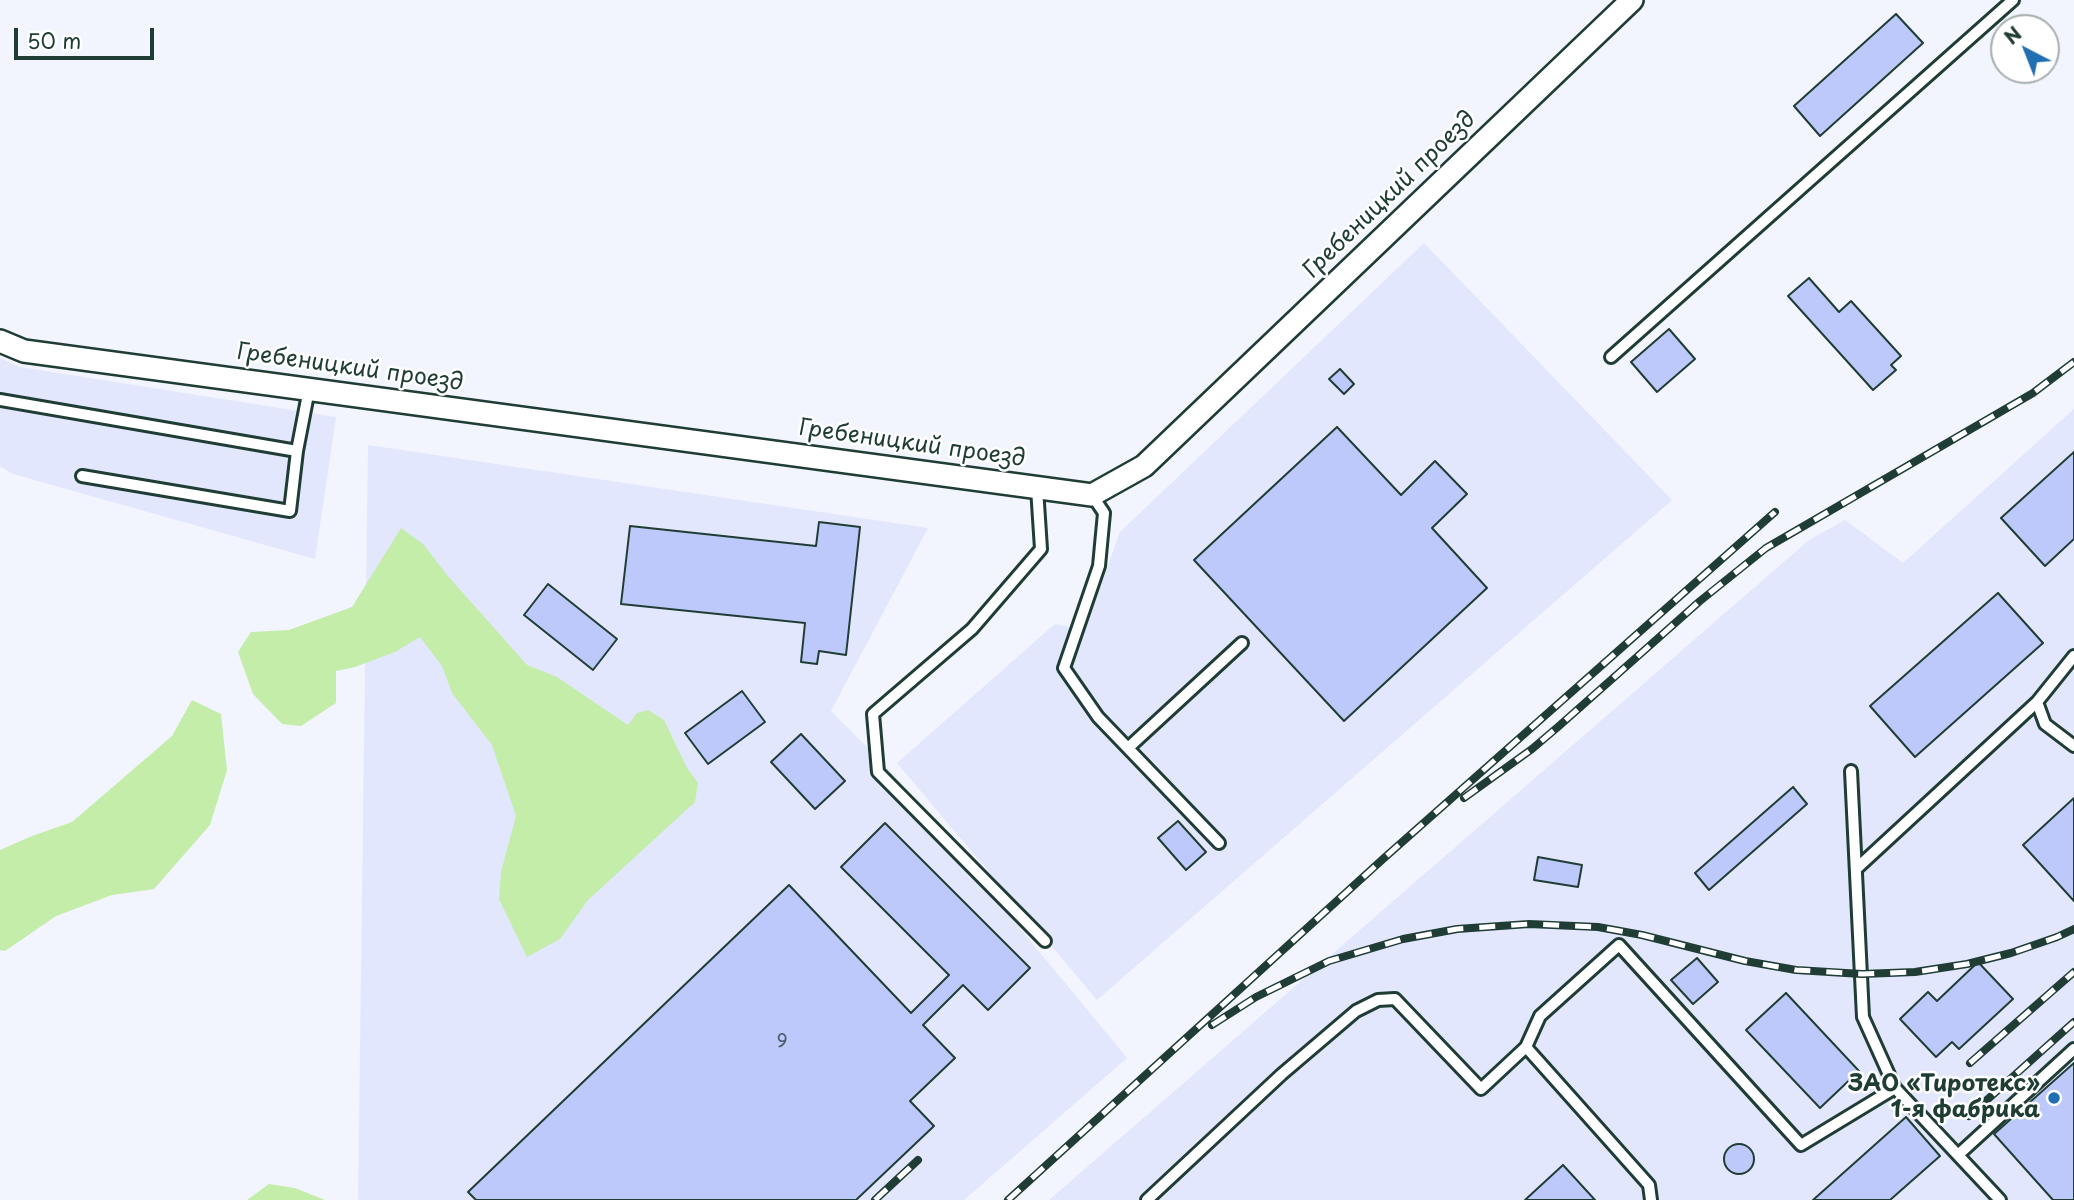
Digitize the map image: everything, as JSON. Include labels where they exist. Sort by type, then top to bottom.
[{"type":"street","name":"Гребеницкий проезд","points":[[0,341],[24,351],[1091,495],[1144,466],[1632,0]]},
{"type":"lane","points":[[1611,357],[2013,0]]},
{"type":"lane","points":[[82,476],[290,510],[297,451],[309,389]]},
{"type":"lane","points":[[0,400],[297,451]]},
{"type":"lane","points":[[1038,488],[1041,549],[972,629],[873,715],[878,772],[1045,941]]},
{"type":"lane","points":[[1091,495],[1104,513],[1099,566],[1064,668],[1098,717],[1219,843]]},
{"type":"lane","points":[[1128,748],[1242,643]]},
{"type":"lane","points":[[1856,869],[2037,702],[2074,656]]},
{"type":"lane","points":[[2037,702],[2045,724],[2074,746]]},
{"type":"lane","points":[[1851,771],[1863,1017],[1895,1088],[2000,1200]]},
{"type":"lane","points":[[1147,1200],[1282,1074],[1356,1012],[1378,1000],[1395,999],[1481,1089],[1526,1047],[1540,1016],[1619,945],[1801,1144],[1895,1088]]},
{"type":"lane","points":[[1526,1047],[1649,1185],[1651,1200]]},
{"type":"lane","points":[[1958,1155],[2074,1049]]},
{"type":"shaded area","points":[[1424,243],[1672,500],[1097,1000],[897,763],[1055,624],[1085,630],[1120,532]]},
{"type":"shaded area","points":[[0,358],[20,367],[336,417],[315,559],[13,474],[0,466]]},
{"type":"shaded area","points":[[2074,409],[2074,1200],[1049,1200],[1809,540],[1845,520],[1903,563]]},
{"type":"shaded area","points":[[368,445],[928,528],[831,711],[885,765],[1127,1058],[964,1200],[358,1200]]},
{"type":"green space","points":[[401,528],[423,544],[527,665],[557,677],[628,725],[637,713],[648,710],[664,720],[687,768],[698,783],[695,802],[588,900],[560,939],[527,957],[499,899],[501,872],[516,816],[492,745],[452,693],[442,666],[420,637],[395,652],[336,671],[336,703],[301,726],[282,724],[253,694],[238,652],[251,632],[289,630],[352,607]]},
{"type":"green space","points":[[192,700],[221,714],[227,770],[210,825],[154,889],[112,895],[56,916],[5,951],[0,950],[0,850],[72,822],[172,736]]},
{"type":"green space","points":[[269,1184],[295,1188],[325,1200],[247,1200]]},
{"type":"building","points":[[1896,14],[1923,43],[1820,136],[1794,106]]},
{"type":"building","points":[[1809,278],[1839,312],[1851,301],[1901,356],[1891,365],[1896,370],[1873,390],[1788,296]]},
{"type":"building","points":[[1669,329],[1695,359],[1657,392],[1631,362]]},
{"type":"building","points":[[1340,369],[1354,384],[1344,394],[1329,379]]},
{"type":"building","points":[[1337,427],[1401,495],[1435,461],[1467,494],[1432,528],[1487,588],[1344,721],[1194,560]]},
{"type":"building","points":[[2074,452],[2074,539],[2045,566],[2001,518]]},
{"type":"building","points":[[819,522],[860,527],[846,655],[819,651],[817,664],[801,662],[805,623],[621,604],[630,526],[816,546]]},
{"type":"building","points":[[548,584],[617,639],[593,670],[524,615]]},
{"type":"building","points":[[1998,593],[2043,643],[1915,757],[1870,706]]},
{"type":"building","points":[[742,691],[765,722],[708,764],[685,733]]},
{"type":"building","points":[[801,734],[845,781],[815,809],[771,762]]},
{"type":"building","points":[[1793,787],[1807,804],[1709,890],[1695,873]]},
{"type":"building","points":[[2074,798],[2074,901],[2023,845]]},
{"type":"building","points":[[1178,821],[1206,852],[1186,870],[1158,838]]},
{"type":"building","points":[[885,823],[1030,968],[988,1010],[963,985],[923,1025],[955,1058],[910,1101],[934,1126],[856,1200],[476,1200],[468,1192],[789,885],[911,1013],[949,975],[841,867]]},
{"type":"building","points":[[1538,857],[1582,865],[1578,887],[1534,880]]},
{"type":"building","points":[[1697,958],[1718,982],[1693,1004],[1671,980]]},
{"type":"building","points":[[1978,962],[2013,999],[1959,1049],[1952,1042],[1936,1057],[1900,1019],[1928,992],[1937,1001]]},
{"type":"building","points":[[1786,993],[1859,1071],[1820,1108],[1746,1030]]},
{"type":"building","name":"ЗАО «Тиротекс» 1-я фабрика","points":[[2074,1063],[2074,1200],[2053,1200],[1994,1134]]},
{"type":"building","points":[[1906,1117],[1940,1156],[1890,1200],[1813,1200]]},
{"type":"building","points":[[1739,1144],[1750,1148],[1754,1159],[1750,1170],[1739,1174],[1728,1170],[1724,1159],[1728,1148]]},
{"type":"building","points":[[1563,1165],[1595,1200],[1525,1200]]},
{"type":"railway","points":[[1464,798],[1532,749],[1700,601],[1766,548],[2033,393],[2074,362]]},
{"type":"railway","points":[[1008,1200],[1383,859],[1775,512]]},
{"type":"railway","points":[[1212,1025],[1256,997],[1329,961],[1403,939],[1457,929],[1529,924],[1598,927],[1642,935],[1745,961],[1796,970],[1862,974],[1915,972],[1967,964],[2011,953],[2074,929]]},
{"type":"railway","points":[[1970,1063],[2074,972]]},
{"type":"railway","points":[[1969,1116],[2074,1022]]},
{"type":"railway","points":[[875,1200],[918,1160]]},
{"type":"place","name":"ЗАО «Тиротекс» 1-я фабрика","points":[[2054,1098]]}]
